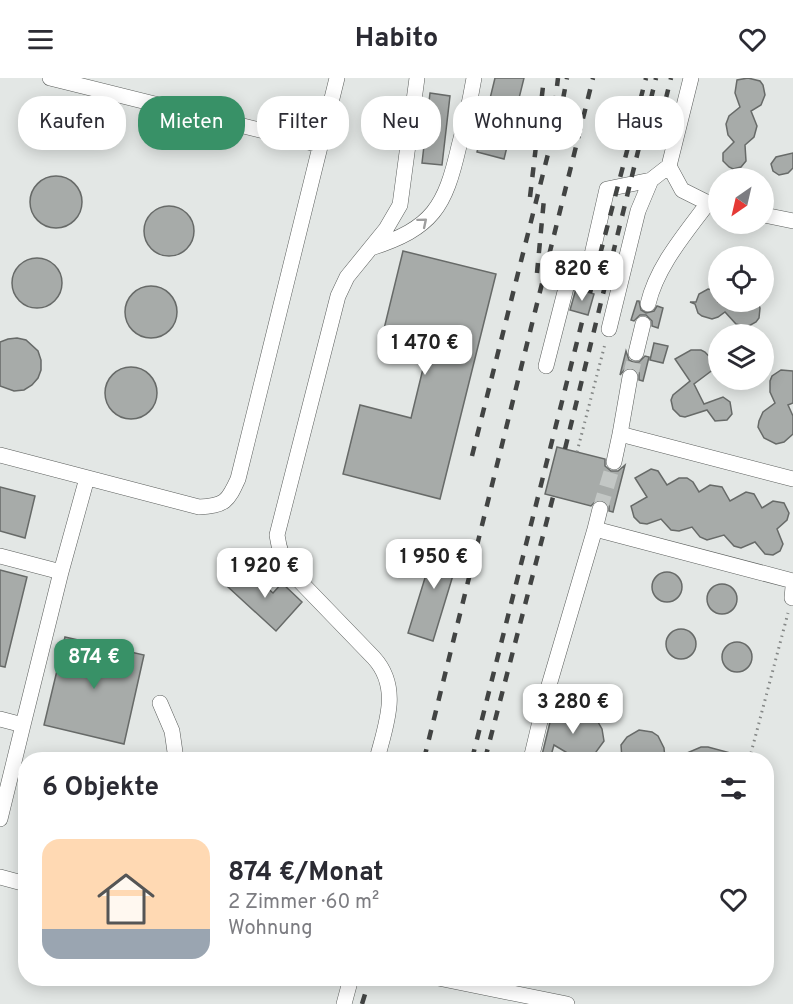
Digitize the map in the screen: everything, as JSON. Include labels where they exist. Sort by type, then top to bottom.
[{"type":"street","points":[[50,78],[257,129]]},
{"type":"street","points":[[332,96],[337,78]]},
{"type":"street","points":[[379,752],[390,705],[390,692],[385,673],[360,643],[296,580],[284,563],[277,535],[338,296],[347,277],[386,229],[400,205],[417,78]]},
{"type":"street","points":[[371,248],[400,239],[421,224],[441,203],[454,167],[474,78]]},
{"type":"street","points":[[546,366],[568,280],[574,271],[591,258],[607,189],[651,180],[669,166],[691,78]]},
{"type":"street","points":[[0,455],[199,507],[220,505],[227,499],[238,479],[319,150]]},
{"type":"street","points":[[669,166],[682,190],[708,202]]},
{"type":"street","points":[[609,329],[638,211],[651,180]]},
{"type":"street","points":[[648,304],[663,265],[708,210]]},
{"type":"street","points":[[774,217],[793,221]]},
{"type":"street","points":[[636,353],[643,324]]},
{"type":"street","points":[[614,462],[630,377]]},
{"type":"street","points":[[620,434],[793,479]]},
{"type":"street","points":[[0,819],[61,572],[87,478]]},
{"type":"street","points":[[533,752],[547,692],[600,509]]},
{"type":"street","points":[[595,529],[793,581]]},
{"type":"street","points":[[0,556],[61,572]]},
{"type":"street","points":[[792,598],[793,587]]},
{"type":"street","points":[[160,703],[172,731],[175,752]]},
{"type":"street","points":[[0,719],[23,725]]},
{"type":"street","points":[[0,877],[18,882]]},
{"type":"street","points":[[344,1004],[349,986]]},
{"type":"street","points":[[478,986],[567,1004]]},
{"type":"path","points":[[577,452],[609,329]]},
{"type":"path","points":[[751,752],[792,598]]},
{"type":"building","points":[[495,78],[524,78],[520,96],[491,96]]},
{"type":"building","points":[[748,78],[760,81],[765,95],[761,105],[751,111],[757,126],[754,137],[745,145],[746,161],[741,167],[731,168],[723,161],[723,153],[734,142],[728,135],[726,124],[729,116],[740,107],[735,93],[737,80]]},
{"type":"building","points":[[430,93],[450,96],[442,165],[422,163],[423,150],[441,150],[441,96],[430,96]]},
{"type":"building","points":[[477,150],[506,150],[504,159],[477,152]]},
{"type":"building","points":[[793,153],[793,168],[788,173],[779,175],[774,172],[771,164],[776,157]]},
{"type":"building","points":[[51,176],[61,176],[70,180],[78,188],[82,202],[78,216],[70,224],[61,228],[51,228],[42,224],[34,216],[30,207],[30,197],[34,188],[42,180]]},
{"type":"building","points":[[169,206],[187,213],[194,231],[187,249],[169,256],[151,249],[144,231],[151,213]]},
{"type":"building","points":[[403,251],[496,274],[440,499],[343,474],[360,405],[411,418],[429,344],[383,333]]},
{"type":"building","points":[[42,258],[55,265],[61,273],[61,293],[55,301],[47,307],[32,308],[19,301],[13,293],[12,278],[19,265],[27,259]]},
{"type":"building","points":[[146,286],[156,286],[166,290],[173,297],[177,312],[173,327],[166,334],[156,338],[146,338],[136,334],[129,327],[125,317],[125,307],[129,297],[136,290]]},
{"type":"building","points":[[576,289],[594,294],[588,315],[570,310]]},
{"type":"building","points":[[708,289],[708,312],[725,312],[712,319],[702,316],[698,313],[695,304],[690,302],[696,302],[699,294]]},
{"type":"building","points":[[637,301],[639,301],[641,310],[646,313],[654,311],[657,306],[663,308],[658,328],[652,326],[652,321],[646,315],[640,315],[634,321],[631,320]]},
{"type":"building","points":[[725,312],[760,312],[759,318],[752,324],[736,324]]},
{"type":"building","points":[[17,338],[26,340],[38,351],[41,370],[32,385],[24,390],[14,391],[0,386],[0,342]]},
{"type":"building","points":[[654,343],[668,346],[663,363],[650,360]]},
{"type":"building","points":[[691,350],[701,350],[708,355],[708,374],[694,384],[704,404],[723,397],[730,402],[732,414],[727,420],[715,421],[707,410],[685,417],[680,416],[673,409],[671,400],[673,395],[690,381],[675,359]]},
{"type":"building","points":[[626,351],[629,360],[633,362],[639,362],[645,356],[649,357],[643,381],[639,380],[639,373],[632,368],[626,368],[620,375]]},
{"type":"building","points":[[131,367],[141,369],[149,375],[155,383],[157,393],[155,403],[149,411],[141,417],[131,419],[121,417],[113,411],[107,403],[105,393],[107,383],[113,375],[121,369]]},
{"type":"building","points":[[781,370],[793,371],[793,403],[788,405],[793,416],[793,434],[784,442],[776,444],[764,438],[758,427],[763,412],[775,403],[770,392],[774,390],[774,375]]},
{"type":"building","points":[[557,447],[605,459],[605,466],[611,471],[618,471],[625,465],[613,512],[609,511],[609,506],[603,500],[597,500],[591,506],[545,494]]},
{"type":"building","points":[[651,469],[658,471],[667,485],[679,478],[687,478],[693,482],[699,492],[710,485],[722,487],[730,501],[746,492],[754,494],[762,508],[773,501],[784,503],[789,513],[787,520],[777,529],[783,544],[780,551],[773,555],[765,554],[755,542],[741,548],[734,546],[724,535],[707,540],[700,537],[692,527],[679,531],[671,530],[661,519],[647,524],[640,523],[634,517],[631,506],[647,497],[635,478]]},
{"type":"building","points":[[0,487],[35,496],[25,538],[0,531]]},
{"type":"building","points":[[433,540],[461,549],[433,641],[408,633],[429,565],[426,564]]},
{"type":"building","points":[[245,568],[273,593],[282,583],[302,602],[276,631],[228,587]]},
{"type":"building","points":[[0,570],[27,577],[5,667],[0,666]]},
{"type":"building","points":[[667,572],[678,576],[682,587],[678,598],[667,602],[656,598],[652,587],[656,576]]},
{"type":"building","points":[[722,584],[733,588],[737,599],[733,610],[722,614],[711,610],[707,599],[711,588]]},
{"type":"building","points":[[681,629],[692,633],[696,644],[692,655],[681,659],[670,655],[666,644],[670,633]]},
{"type":"building","points":[[65,637],[144,655],[124,744],[44,725]]},
{"type":"building","points":[[737,642],[748,646],[752,657],[748,668],[737,672],[726,668],[722,657],[726,646]]},
{"type":"building","points":[[553,710],[574,716],[585,715],[598,722],[602,729],[604,741],[596,752],[566,752],[554,745],[552,752],[543,752]]},
{"type":"building","points":[[639,730],[652,732],[658,736],[664,752],[622,752],[621,745],[627,737]]},
{"type":"building","points":[[701,747],[708,747],[727,752],[689,752]]},
{"type":"tunnel","points":[[630,377],[636,353]]},
{"type":"tunnel","points":[[600,509],[614,462]]},
{"type":"railway","points":[[530,197],[544,78]]},
{"type":"railway","points":[[472,456],[550,146],[558,78]]},
{"type":"railway","points":[[564,96],[567,78]]},
{"type":"railway","points":[[426,752],[593,78]]},
{"type":"railway","points":[[590,293],[646,78]]},
{"type":"railway","points":[[565,449],[656,78]]},
{"type":"railway","points":[[666,96],[671,78]]},
{"type":"railway","points":[[537,273],[544,199]]},
{"type":"railway","points":[[474,752],[584,314]]},
{"type":"railway","points":[[487,752],[553,497]]},
{"type":"railway","points":[[362,1004],[368,986]]}]
